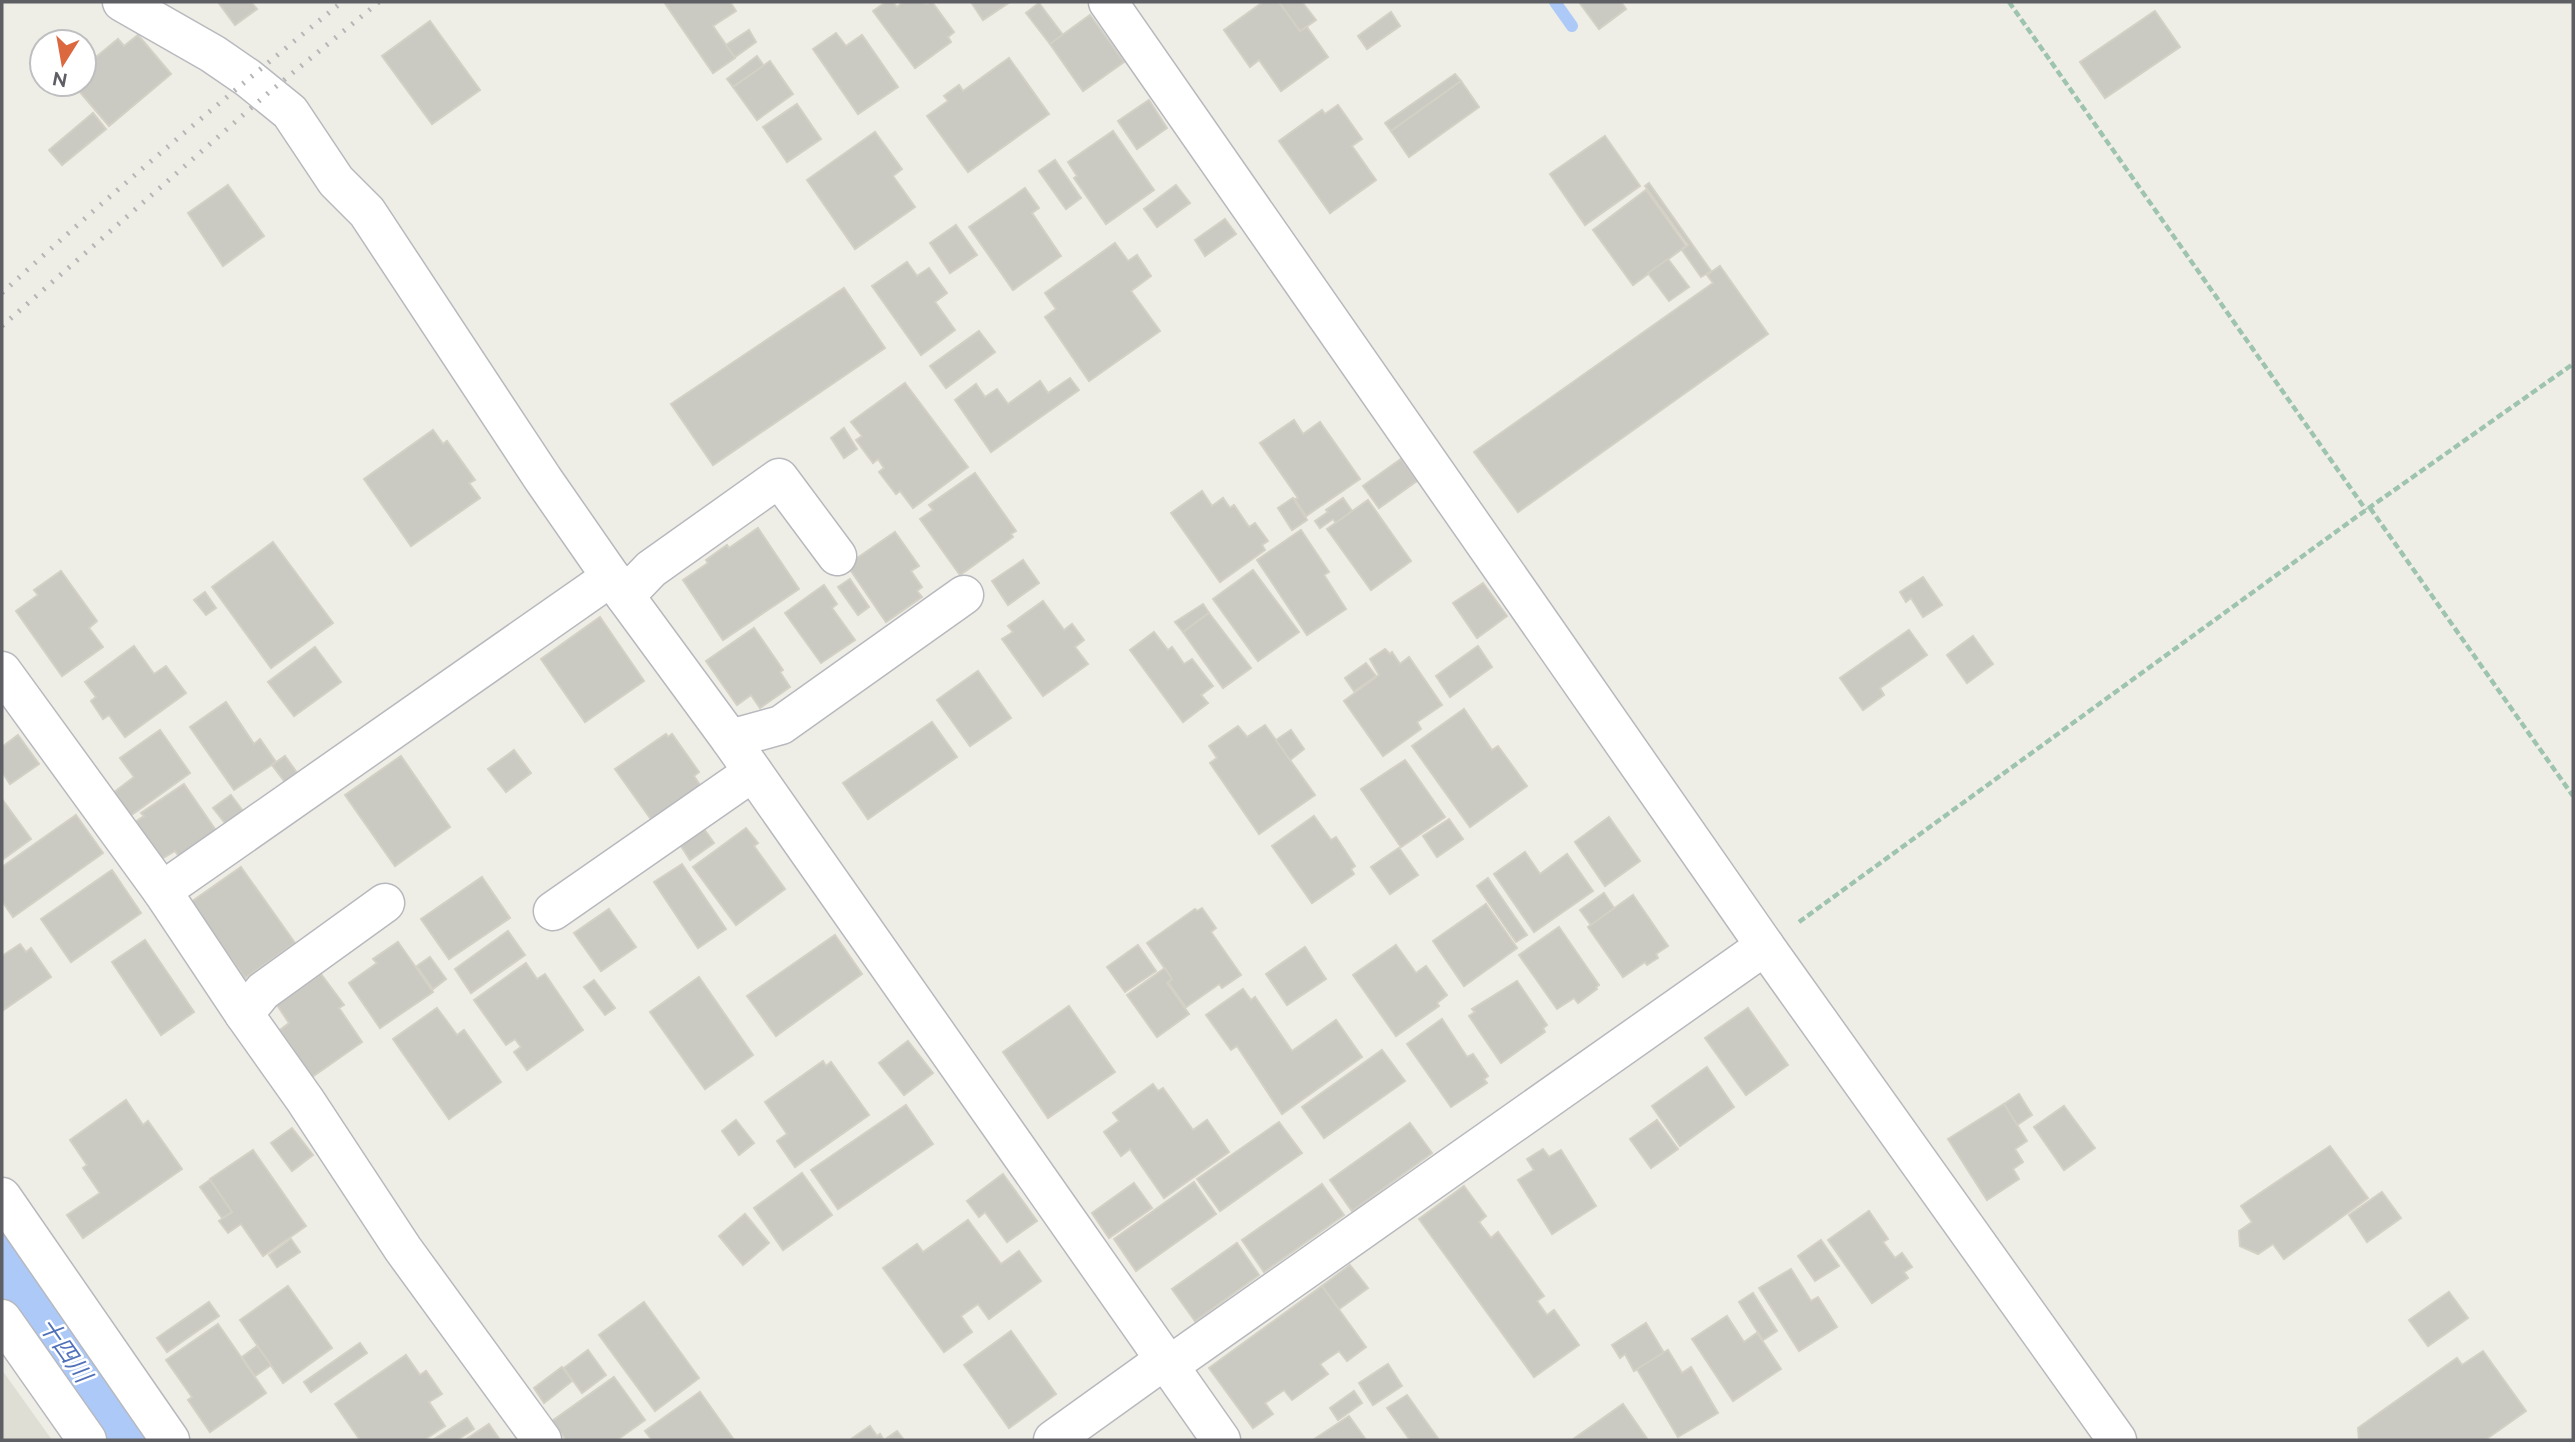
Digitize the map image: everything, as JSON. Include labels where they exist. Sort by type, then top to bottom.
[{"type":"street","points":[[122,2],[213,54],[290,113],[336,181],[367,212],[543,479],[730,738],[1165,1364],[1221,1440]]},
{"type":"street","points":[[1108,2],[1765,946],[2117,1440]]},
{"type":"street","points":[[162,891],[618,586],[651,569],[779,478],[837,556]]},
{"type":"street","points":[[730,738],[781,725],[964,595]]},
{"type":"street","points":[[2,671],[162,891],[403,1249],[542,1440]]},
{"type":"street","points":[[552,911],[753,772]]},
{"type":"street","points":[[244,1014],[263,991],[386,903]]},
{"type":"street","points":[[1053,1440],[1765,946]]},
{"type":"street","points":[[2,1197],[170,1440]]},
{"type":"street","points":[[2,1318],[87,1440]]},
{"type":"path","points":[[2008,2],[2573,796]]},
{"type":"path","points":[[1765,946],[2368,509],[2573,364]]},
{"type":"shaded area","points":[[2,1370],[52,1440],[2,1440]]},
{"type":"building","points":[[218,2],[251,2],[257,9],[235,25]]},
{"type":"building","points":[[664,2],[730,2],[736,11],[713,26],[735,58],[713,73]]},
{"type":"building","points":[[886,2],[893,2],[897,7],[903,2],[932,2],[954,32],[948,37],[951,42],[915,68],[873,11]]},
{"type":"building","points":[[971,2],[1010,2],[983,20]]},
{"type":"building","points":[[1263,2],[1279,2],[1300,31],[1307,27],[1328,57],[1281,91],[1259,60],[1250,67],[1224,30]]},
{"type":"building","points":[[1279,2],[1302,2],[1316,20],[1300,31]]},
{"type":"building","points":[[1579,2],[1621,2],[1626,9],[1599,29]]},
{"type":"building","points":[[1039,3],[1063,35],[1050,44],[1026,13]]},
{"type":"building","points":[[2155,11],[2180,47],[2105,98],[2080,62]]},
{"type":"building","points":[[1391,12],[1400,26],[1367,49],[1358,36]]},
{"type":"building","points":[[1090,15],[1124,62],[1083,91],[1050,44]]},
{"type":"building","points":[[430,21],[480,90],[432,124],[382,56]]},
{"type":"building","points":[[749,30],[756,42],[735,57],[726,45]]},
{"type":"building","points":[[836,33],[846,46],[862,35],[898,87],[858,114],[813,49]]},
{"type":"building","points":[[138,35],[171,74],[109,126],[85,98],[98,98],[98,55],[118,39],[124,46]]},
{"type":"building","points":[[757,56],[764,66],[733,87],[727,79]]},
{"type":"building","points":[[1009,58],[1049,114],[968,172],[927,116],[948,101],[944,96],[959,85],[963,91]]},
{"type":"building","points":[[770,61],[793,94],[757,120],[733,87]]},
{"type":"building","points":[[1455,74],[1461,81],[1391,131],[1385,123]]},
{"type":"building","points":[[1461,81],[1479,107],[1409,157],[1391,131]]},
{"type":"building","points":[[1149,100],[1167,128],[1137,149],[1118,121]]},
{"type":"building","points":[[797,104],[821,139],[787,162],[763,127]]},
{"type":"building","points":[[1338,105],[1362,139],[1352,146],[1376,180],[1330,213],[1279,141],[1322,110],[1325,114]]},
{"type":"building","points":[[93,113],[106,129],[62,165],[49,150]]},
{"type":"building","points":[[1113,131],[1154,190],[1106,224],[1074,178],[1077,176],[1068,162]]},
{"type":"building","points":[[875,132],[902,169],[893,176],[915,207],[855,249],[807,180]]},
{"type":"building","points":[[1605,136],[1640,186],[1585,225],[1550,174]]},
{"type":"building","points":[[1055,160],[1081,198],[1066,209],[1039,171]]},
{"type":"building","points":[[1649,183],[1711,271],[1701,277],[1682,250],[1688,245],[1645,186]]},
{"type":"building","points":[[228,185],[264,236],[223,266],[188,213]]},
{"type":"building","points":[[1176,185],[1190,203],[1157,227],[1144,209]]},
{"type":"building","points":[[1025,188],[1039,208],[1032,213],[1061,256],[1013,290],[969,227]]},
{"type":"building","points":[[1646,190],[1686,246],[1633,285],[1593,230]]},
{"type":"building","points":[[1225,219],[1236,234],[1205,256],[1195,240]]},
{"type":"building","points":[[956,225],[977,255],[950,273],[930,243]]},
{"type":"building","points":[[1115,243],[1128,261],[1137,255],[1151,276],[1131,291],[1160,331],[1089,381],[1045,317],[1056,309],[1045,293]]},
{"type":"building","points":[[1668,259],[1689,287],[1669,301],[1648,273]]},
{"type":"building","points":[[907,262],[917,276],[929,268],[947,293],[935,302],[955,330],[921,355],[872,286]]},
{"type":"building","points":[[1720,266],[1768,334],[1518,512],[1474,452],[1713,283],[1707,275]]},
{"type":"building","points":[[844,288],[885,348],[713,465],[671,404]]},
{"type":"building","points":[[979,331],[995,352],[946,388],[930,366]]},
{"type":"building","points":[[1070,378],[1079,390],[991,452],[955,400],[976,384],[985,397],[997,389],[1008,404],[1040,381],[1048,393]]},
{"type":"building","points":[[905,383],[968,467],[913,508],[900,491],[896,494],[879,472],[884,468],[878,459],[873,463],[856,440],[862,436],[851,422]]},
{"type":"building","points":[[1294,420],[1303,434],[1320,422],[1360,479],[1306,516],[1295,499],[1298,498],[1260,443]]},
{"type":"building","points":[[844,428],[857,449],[844,458],[831,438]]},
{"type":"building","points":[[433,430],[443,444],[447,441],[475,480],[469,483],[480,498],[411,546],[364,479]]},
{"type":"building","points":[[1401,459],[1417,481],[1379,508],[1363,486]]},
{"type":"building","points":[[975,473],[1016,531],[1011,534],[1013,537],[960,575],[920,519],[933,510],[929,505]]},
{"type":"building","points":[[1202,491],[1212,506],[1223,498],[1230,508],[1234,505],[1249,527],[1255,523],[1268,541],[1262,545],[1265,550],[1220,582],[1171,513]]},
{"type":"building","points":[[1293,498],[1307,520],[1292,530],[1278,508]]},
{"type":"building","points":[[1343,498],[1352,511],[1336,523],[1333,519],[1320,528],[1315,521]]},
{"type":"building","points":[[1368,500],[1411,561],[1371,590],[1327,529]]},
{"type":"building","points":[[758,528],[799,589],[723,640],[683,580],[708,563],[706,560],[727,545],[729,548]]},
{"type":"building","points":[[1301,530],[1329,572],[1324,575],[1346,609],[1307,635],[1257,560]]},
{"type":"building","points":[[895,532],[919,566],[911,571],[922,587],[917,591],[922,597],[886,622],[847,565]]},
{"type":"building","points":[[273,542],[333,623],[271,668],[212,587]]},
{"type":"building","points":[[1023,560],[1039,583],[1008,605],[992,581]]},
{"type":"building","points":[[1253,570],[1299,632],[1258,661],[1213,599]]},
{"type":"building","points":[[61,571],[97,621],[89,628],[103,647],[62,676],[16,611],[38,595],[34,590]]},
{"type":"building","points":[[1923,577],[1942,605],[1923,617],[1911,598],[1906,602],[1900,592]]},
{"type":"building","points":[[850,579],[869,607],[858,615],[838,587]]},
{"type":"building","points":[[1483,583],[1507,616],[1477,638],[1453,603]]},
{"type":"building","points":[[824,585],[837,604],[832,608],[855,640],[821,663],[785,613]]},
{"type":"building","points":[[205,592],[216,608],[206,615],[194,600]]},
{"type":"building","points":[[1043,601],[1064,630],[1072,624],[1084,640],[1075,647],[1088,664],[1043,696],[1002,639],[1013,632],[1008,626]]},
{"type":"building","points":[[1203,604],[1209,613],[1183,632],[1175,622]]},
{"type":"building","points":[[1209,613],[1251,668],[1223,688],[1183,632]]},
{"type":"building","points":[[600,617],[644,681],[585,722],[541,659]]},
{"type":"building","points":[[754,628],[783,670],[780,672],[790,687],[760,708],[751,695],[737,705],[706,661]]},
{"type":"building","points":[[1909,630],[1927,655],[1880,688],[1884,695],[1863,710],[1840,678]]},
{"type":"building","points":[[1154,632],[1168,650],[1172,647],[1184,664],[1192,659],[1213,686],[1201,695],[1208,703],[1183,722],[1130,650]]},
{"type":"building","points":[[1973,636],[1993,664],[1967,683],[1947,655]]},
{"type":"building","points":[[134,646],[154,674],[166,666],[186,693],[125,737],[109,715],[103,719],[91,701],[96,697],[85,682]]},
{"type":"building","points":[[1478,646],[1492,667],[1450,697],[1436,676]]},
{"type":"building","points":[[315,647],[341,682],[294,716],[268,682]]},
{"type":"building","points":[[1385,649],[1390,654],[1392,652],[1400,664],[1409,657],[1442,705],[1417,722],[1421,729],[1383,756],[1344,701],[1379,675],[1370,659]]},
{"type":"building","points":[[1366,663],[1376,676],[1354,691],[1345,678]]},
{"type":"building","points":[[978,671],[1011,718],[970,746],[937,700]]},
{"type":"building","points":[[226,702],[254,744],[260,739],[276,762],[234,790],[190,727]]},
{"type":"building","points":[[1464,709],[1492,750],[1498,746],[1527,786],[1470,827],[1412,746]]},
{"type":"building","points":[[932,722],[957,757],[868,819],[843,783]]},
{"type":"building","points":[[1265,725],[1315,795],[1259,834],[1210,763],[1217,758],[1209,746],[1238,726],[1247,737]]},
{"type":"building","points":[[160,730],[190,773],[130,816],[113,793],[134,777],[120,758]]},
{"type":"building","points":[[1291,730],[1304,749],[1290,760],[1276,740]]},
{"type":"building","points":[[666,734],[668,737],[672,734],[699,772],[694,776],[702,788],[653,822],[615,769]]},
{"type":"building","points":[[18,735],[39,764],[10,784],[2,772],[2,747]]},
{"type":"building","points":[[514,750],[531,773],[506,792],[488,769]]},
{"type":"building","points":[[285,756],[300,777],[288,786],[272,765]]},
{"type":"building","points":[[401,756],[450,827],[395,866],[345,795]]},
{"type":"building","points":[[1405,760],[1445,817],[1401,847],[1361,789]]},
{"type":"building","points":[[184,784],[217,832],[180,858],[175,851],[160,860],[135,822],[144,816],[141,813]]},
{"type":"building","points":[[231,795],[246,815],[229,828],[213,808]]},
{"type":"building","points":[[2,799],[31,839],[2,860]]},
{"type":"building","points":[[76,815],[103,853],[13,917],[2,901],[2,867]]},
{"type":"building","points":[[1314,816],[1331,840],[1336,837],[1355,866],[1351,869],[1354,874],[1312,903],[1272,846]]},
{"type":"building","points":[[1609,817],[1640,861],[1605,886],[1575,842]]},
{"type":"building","points":[[1449,819],[1463,839],[1437,857],[1423,836]]},
{"type":"building","points":[[746,828],[758,843],[754,846],[785,889],[736,925],[693,867]]},
{"type":"building","points":[[704,829],[714,843],[690,860],[681,846]]},
{"type":"building","points":[[1399,848],[1418,875],[1390,894],[1371,867]]},
{"type":"building","points":[[1525,852],[1540,874],[1567,854],[1593,891],[1534,932],[1494,874]]},
{"type":"building","points":[[682,864],[726,929],[698,948],[654,882]]},
{"type":"building","points":[[241,867],[295,943],[245,978],[191,902]]},
{"type":"building","points":[[112,870],[141,913],[71,962],[41,919]]},
{"type":"building","points":[[482,877],[510,918],[449,959],[421,919]]},
{"type":"building","points":[[1488,878],[1527,935],[1516,942],[1477,886]]},
{"type":"building","points":[[1604,893],[1614,908],[1591,925],[1580,910]]},
{"type":"building","points":[[1633,895],[1668,946],[1656,954],[1658,958],[1647,965],[1645,962],[1623,977],[1588,927]]},
{"type":"building","points":[[1486,904],[1517,948],[1464,986],[1433,941]]},
{"type":"building","points":[[1202,908],[1216,928],[1211,932],[1241,975],[1222,988],[1219,984],[1186,1007],[1168,982],[1172,979],[1147,943],[1195,909],[1197,911]]},
{"type":"building","points":[[609,909],[636,947],[601,971],[574,933]]},
{"type":"building","points":[[1559,927],[1599,985],[1578,1003],[1574,998],[1557,1009],[1519,955]]},
{"type":"building","points":[[508,931],[525,955],[471,993],[455,969]]},
{"type":"building","points":[[835,935],[862,974],[776,1036],[747,996]]},
{"type":"building","points":[[145,940],[194,1012],[161,1035],[112,962]]},
{"type":"building","points":[[398,942],[433,992],[380,1028],[349,983],[377,963],[373,959]]},
{"type":"building","points":[[20,944],[26,952],[31,948],[51,977],[2,1011],[2,956]]},
{"type":"building","points":[[1138,945],[1156,971],[1125,992],[1107,967]]},
{"type":"building","points":[[1396,945],[1416,973],[1426,966],[1447,995],[1437,1003],[1439,1006],[1396,1036],[1353,975]]},
{"type":"building","points":[[1305,947],[1326,979],[1287,1005],[1266,974]]},
{"type":"building","points":[[430,957],[446,979],[433,989],[417,966]]},
{"type":"building","points":[[526,963],[537,979],[545,974],[583,1030],[527,1070],[514,1052],[521,1047],[515,1039],[506,1045],[474,1000]]},
{"type":"building","points":[[1165,968],[1172,979],[1167,983],[1189,1014],[1157,1037],[1127,995]]},
{"type":"building","points":[[321,974],[344,1005],[339,1008],[362,1042],[312,1077],[280,1030],[289,1023],[277,1005]]},
{"type":"building","points":[[699,977],[753,1055],[705,1089],[650,1012]]},
{"type":"building","points":[[594,980],[615,1008],[605,1015],[584,987]]},
{"type":"building","points":[[1517,981],[1547,1025],[1543,1028],[1545,1032],[1501,1063],[1469,1016],[1475,1012],[1472,1009]]},
{"type":"building","points":[[1243,989],[1251,1000],[1255,997],[1292,1051],[1336,1020],[1362,1057],[1282,1114],[1237,1046],[1231,1050],[1206,1015]]},
{"type":"building","points":[[1069,1006],[1115,1072],[1048,1118],[1003,1052]]},
{"type":"building","points":[[437,1008],[457,1035],[464,1030],[501,1082],[449,1119],[393,1039]]},
{"type":"building","points":[[1748,1008],[1788,1065],[1746,1095],[1705,1038]]},
{"type":"building","points":[[1442,1019],[1467,1057],[1473,1054],[1488,1076],[1484,1079],[1487,1083],[1451,1107],[1407,1044]]},
{"type":"building","points":[[908,1041],[933,1073],[904,1095],[879,1063]]},
{"type":"building","points":[[1382,1050],[1405,1081],[1324,1138],[1302,1107]]},
{"type":"building","points":[[823,1061],[826,1066],[831,1062],[869,1115],[795,1167],[777,1141],[787,1134],[765,1102]]},
{"type":"building","points":[[1707,1067],[1734,1107],[1680,1146],[1652,1106]]},
{"type":"building","points":[[1153,1084],[1158,1091],[1163,1088],[1193,1130],[1207,1120],[1229,1152],[1164,1198],[1130,1149],[1121,1156],[1104,1132],[1119,1121],[1113,1113]]},
{"type":"building","points":[[2019,1094],[2032,1115],[2017,1125],[2004,1104]]},
{"type":"building","points":[[126,1100],[143,1125],[148,1121],[182,1169],[83,1238],[67,1215],[100,1193],[83,1168],[87,1165],[70,1140]]},
{"type":"building","points":[[2004,1104],[2027,1141],[2015,1149],[2023,1162],[2013,1169],[2019,1179],[1987,1200],[1948,1139]]},
{"type":"building","points":[[906,1105],[933,1144],[838,1209],[811,1170]]},
{"type":"building","points":[[2064,1106],[2095,1148],[2064,1170],[2034,1127]]},
{"type":"building","points":[[736,1120],[754,1143],[739,1155],[722,1131]]},
{"type":"building","points":[[1657,1120],[1678,1149],[1651,1168],[1630,1139]]},
{"type":"building","points":[[1279,1122],[1302,1153],[1220,1211],[1197,1179]]},
{"type":"building","points":[[1410,1123],[1432,1153],[1352,1211],[1330,1180]]},
{"type":"building","points":[[292,1128],[313,1155],[292,1171],[271,1143]]},
{"type":"building","points":[[2330,1146],[2368,1198],[2284,1259],[2273,1244],[2258,1254],[2240,1246],[2239,1231],[2252,1222],[2241,1206]]},
{"type":"building","points":[[1543,1149],[1549,1157],[1561,1150],[1596,1206],[1552,1234],[1518,1180],[1534,1170],[1527,1159]]},
{"type":"building","points":[[253,1150],[306,1226],[263,1256],[241,1224],[228,1233],[219,1221],[232,1212],[210,1179]]},
{"type":"building","points":[[802,1173],[832,1215],[783,1250],[754,1208]]},
{"type":"building","points":[[1003,1174],[1037,1221],[1007,1242],[985,1212],[979,1217],[967,1201]]},
{"type":"building","points":[[210,1180],[232,1212],[222,1218],[200,1187]]},
{"type":"building","points":[[1194,1182],[1216,1214],[1136,1271],[1114,1239]]},
{"type":"building","points":[[1134,1183],[1152,1208],[1109,1238],[1092,1213]]},
{"type":"building","points":[[1322,1184],[1344,1215],[1264,1272],[1242,1240]]},
{"type":"building","points":[[1464,1186],[1486,1216],[1479,1222],[1491,1238],[1498,1232],[1544,1296],[1537,1301],[1547,1315],[1554,1310],[1579,1345],[1534,1377],[1419,1219]]},
{"type":"building","points":[[2382,1192],[2401,1218],[2367,1242],[2349,1215]]},
{"type":"building","points":[[1869,1211],[1888,1239],[1883,1242],[1895,1258],[1902,1253],[1912,1267],[1904,1272],[1908,1278],[1872,1303],[1828,1240]]},
{"type":"building","points":[[745,1214],[769,1243],[743,1265],[719,1236]]},
{"type":"building","points":[[968,1220],[1001,1264],[1019,1251],[1041,1281],[989,1319],[978,1304],[961,1316],[972,1332],[944,1352],[883,1268],[917,1244],[923,1252]]},
{"type":"building","points":[[291,1239],[300,1252],[277,1267],[269,1255]]},
{"type":"building","points":[[1821,1240],[1839,1266],[1815,1281],[1798,1256]]},
{"type":"building","points":[[1237,1243],[1259,1275],[1195,1321],[1172,1289]]},
{"type":"building","points":[[1350,1265],[1368,1288],[1339,1309],[1322,1286]]},
{"type":"building","points":[[1791,1269],[1811,1301],[1818,1297],[1837,1327],[1799,1351],[1759,1288]]},
{"type":"building","points":[[288,1286],[332,1348],[283,1383],[240,1320]]},
{"type":"building","points":[[1322,1286],[1366,1347],[1347,1361],[1339,1351],[1320,1364],[1328,1374],[1292,1400],[1284,1390],[1265,1403],[1273,1414],[1253,1428],[1209,1368]]},
{"type":"building","points":[[2449,1292],[2468,1318],[2428,1346],[2409,1320]]},
{"type":"building","points":[[1753,1293],[1777,1331],[1763,1340],[1739,1302]]},
{"type":"building","points":[[209,1302],[219,1316],[167,1352],[157,1338]]},
{"type":"building","points":[[644,1302],[699,1378],[655,1411],[599,1335]]},
{"type":"building","points":[[1727,1316],[1744,1342],[1757,1333],[1781,1369],[1733,1401],[1692,1339]]},
{"type":"building","points":[[1646,1323],[1664,1353],[1634,1371],[1625,1354],[1620,1358],[1612,1345]]},
{"type":"building","points":[[218,1324],[266,1393],[210,1432],[188,1400],[192,1397],[166,1360]]},
{"type":"building","points":[[1011,1331],[1056,1394],[1009,1428],[964,1365]]},
{"type":"building","points":[[360,1343],[367,1353],[311,1392],[304,1382]]},
{"type":"building","points":[[257,1346],[271,1365],[255,1376],[242,1357]]},
{"type":"building","points":[[588,1350],[606,1375],[582,1393],[564,1368]]},
{"type":"building","points":[[1668,1350],[1682,1373],[1691,1367],[1718,1413],[1678,1437],[1637,1369]]},
{"type":"building","points":[[2483,1351],[2526,1411],[2485,1440],[2359,1440],[2358,1428],[2457,1358],[2462,1365]]},
{"type":"building","points":[[406,1355],[420,1375],[426,1371],[442,1394],[429,1402],[445,1426],[424,1440],[360,1440],[335,1404]]},
{"type":"building","points":[[1388,1364],[1402,1386],[1373,1405],[1359,1383]]},
{"type":"building","points":[[562,1367],[572,1381],[544,1403],[534,1388]]},
{"type":"building","points":[[614,1377],[645,1420],[617,1440],[566,1440],[552,1421]]},
{"type":"building","points":[[1354,1391],[1362,1403],[1338,1420],[1330,1408]]},
{"type":"building","points":[[700,1392],[734,1440],[652,1440],[645,1431]]},
{"type":"building","points":[[1407,1395],[1439,1440],[1410,1440],[1387,1408]]},
{"type":"building","points":[[1623,1404],[1648,1440],[1572,1440]]},
{"type":"building","points":[[1349,1416],[1366,1440],[1313,1440]]},
{"type":"building","points":[[467,1418],[474,1429],[457,1440],[433,1440]]},
{"type":"building","points":[[489,1424],[500,1440],[465,1440]]},
{"type":"building","points":[[870,1426],[877,1436],[880,1434],[884,1440],[850,1440]]},
{"type":"building","points":[[897,1431],[904,1440],[884,1440]]},
{"type":"waterway","points":[[1555,2],[1572,26]]},
{"type":"waterway","name":"十四川","points":[[2,1260],[128,1440]]},
{"type":"railway","points":[[2,293],[170,145],[342,2]]},
{"type":"railway","points":[[2,326],[267,94],[379,2]]}]
